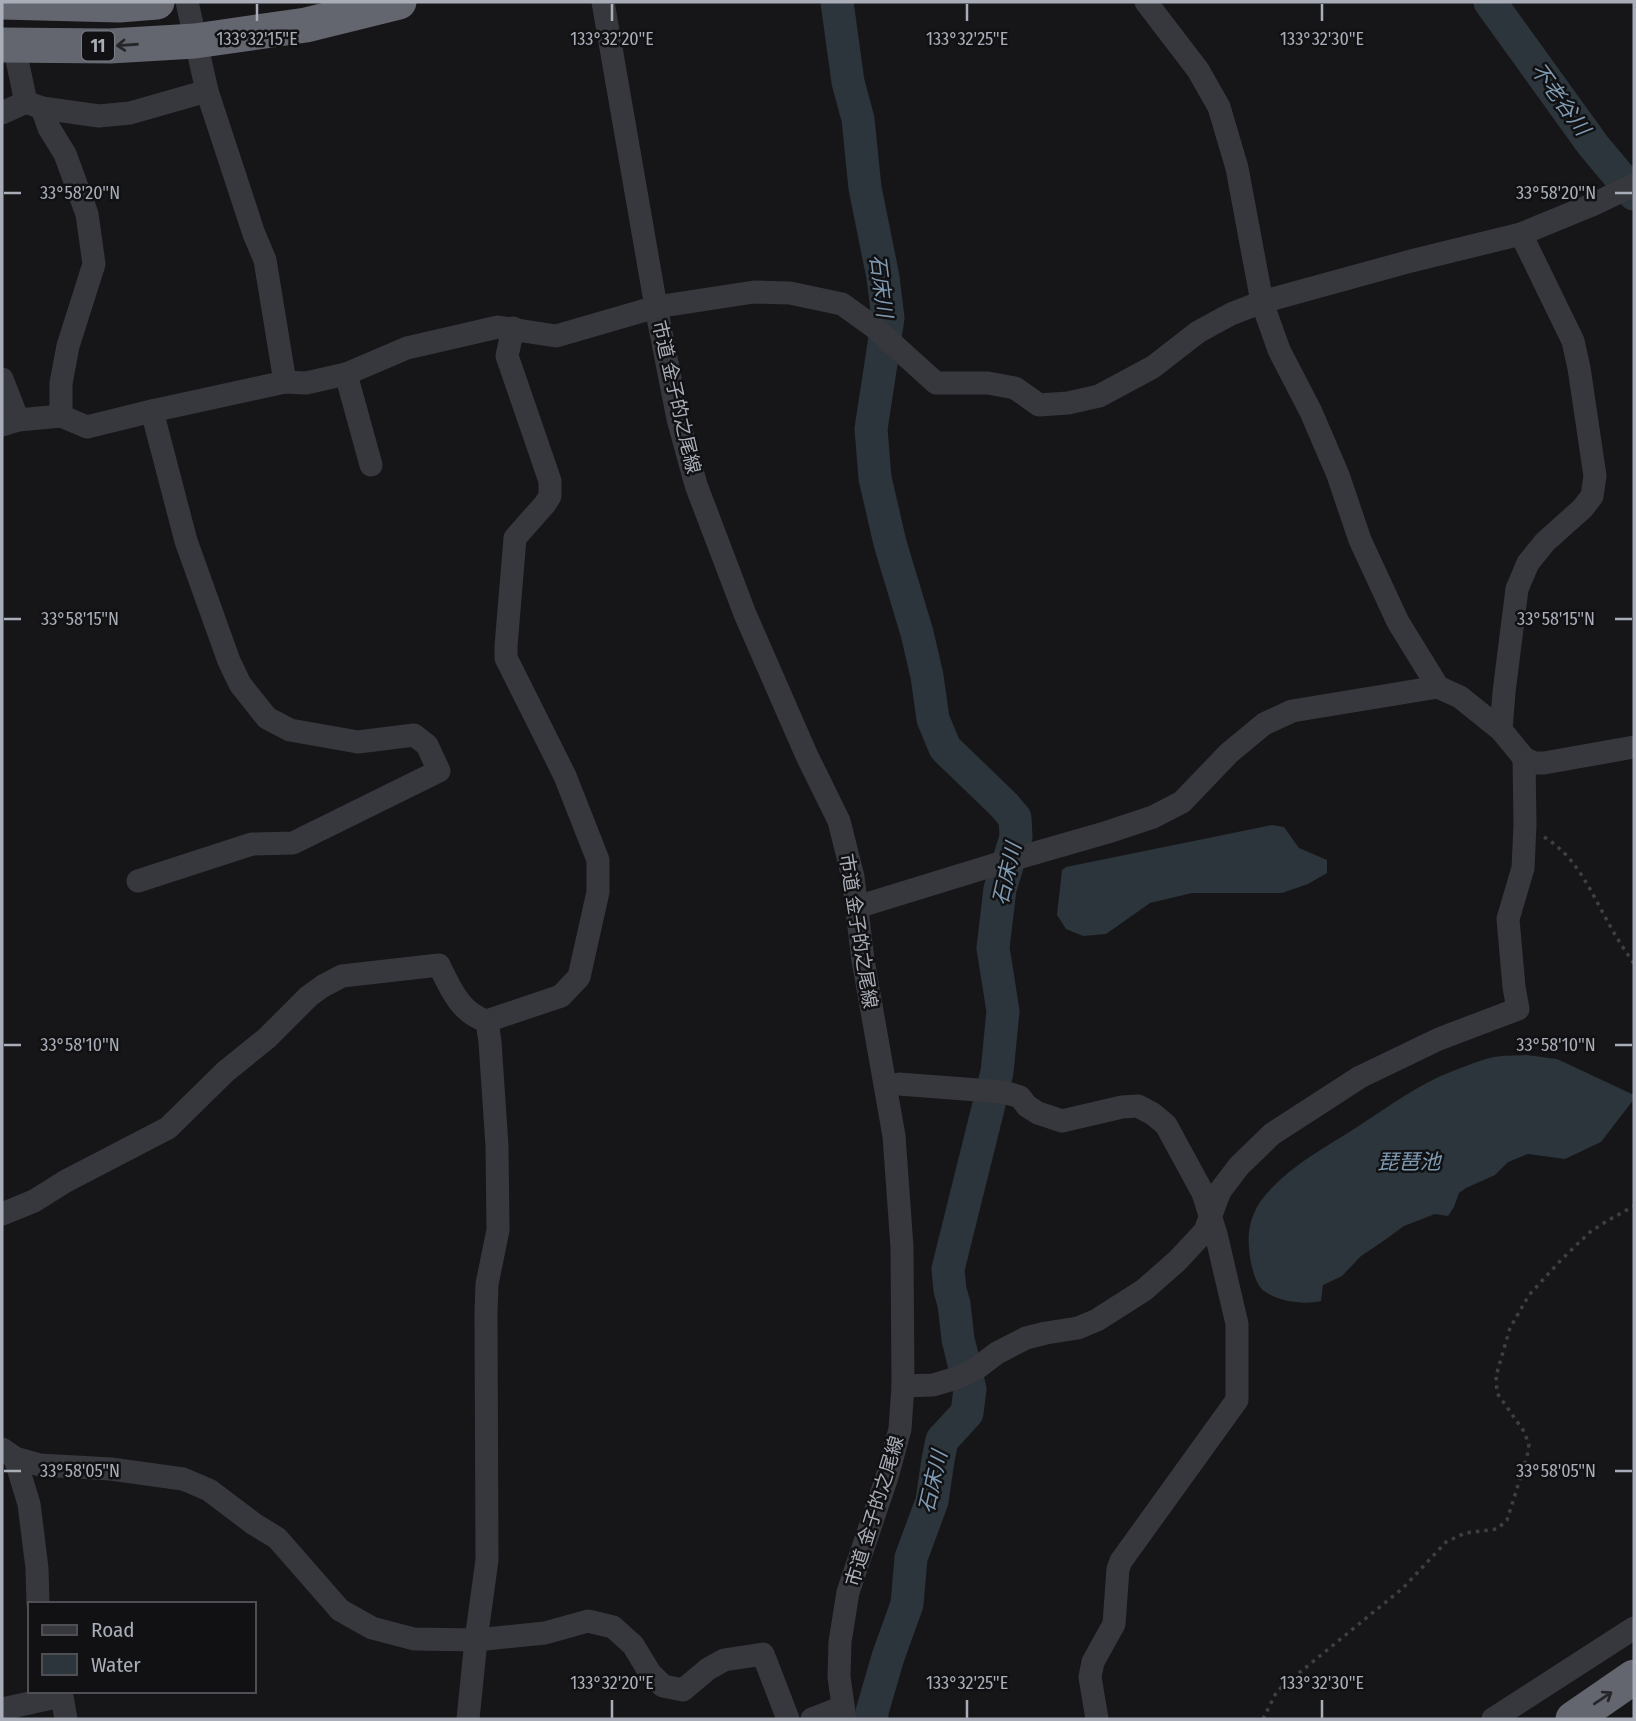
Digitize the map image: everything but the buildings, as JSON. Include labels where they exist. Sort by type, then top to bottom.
[{"type":"highway","name":"11","points":[[13,2],[119,5],[157,2]]},
{"type":"highway","name":"11","points":[[8,45],[110,46],[195,41],[306,25],[399,2]]},
{"type":"highway","points":[[1573,1719],[1634,1677]]},
{"type":"street","points":[[187,2],[207,91],[265,260],[285,382]]},
{"type":"street","name":"市道 金子的之尾線","points":[[604,2],[678,419],[696,485],[745,614],[807,756],[839,821],[853,877],[863,960],[894,1136],[902,1247],[903,1386],[900,1429],[887,1477],[848,1592],[840,1642],[839,1677],[844,1713]]},
{"type":"street","points":[[1146,2],[1198,70],[1219,107],[1237,168],[1262,302],[1279,350],[1311,412],[1338,475],[1360,540],[1398,622],[1438,687]]},
{"type":"street","points":[[8,45],[34,105],[65,154],[87,214],[94,264],[68,346],[61,383],[61,416]]},
{"type":"street","points":[[2,113],[34,105],[99,116],[130,113],[207,91]]},
{"type":"street","points":[[2,379],[10,423],[61,416],[88,427],[285,382],[306,383],[346,374],[407,348],[498,327],[556,336],[656,307],[754,292],[790,293],[842,304],[874,327],[936,383],[988,383],[1016,388],[1039,405],[1068,403],[1099,396],[1153,367],[1198,332],[1231,314],[1262,302],[1521,233],[1634,185]]},
{"type":"street","points":[[1501,730],[1517,589],[1528,563],[1545,541],[1583,508],[1591,496],[1595,476],[1573,341],[1521,233]]},
{"type":"street","points":[[2,1214],[34,1201],[66,1181],[168,1128],[309,996],[342,976],[439,965],[454,996],[477,1018],[487,1021],[561,996],[579,977],[598,892],[598,860],[565,776],[506,658],[514,538],[550,496],[550,481],[507,356],[513,328]]},
{"type":"street","points":[[346,374],[371,465]]},
{"type":"street","points":[[138,881],[252,844],[293,843],[439,771],[427,745],[414,735],[358,741],[290,730],[267,718],[240,684],[229,661],[186,541],[152,411]]},
{"type":"street","points":[[857,906],[1153,817],[1182,802],[1229,752],[1264,724],[1292,711],[1438,687],[1460,697],[1501,730],[1524,758],[1534,763],[1634,747]]},
{"type":"street","points":[[903,1386],[933,1385],[967,1373],[1026,1338],[1077,1328],[1097,1320],[1144,1290],[1178,1261],[1205,1231],[1220,1191],[1239,1166],[1272,1133],[1360,1077],[1439,1039],[1518,1009],[1508,919],[1523,868],[1524,758]]},
{"type":"street","points":[[468,1719],[487,1560],[486,1304],[487,1284],[498,1230],[496,1133],[491,1042],[487,1021]]},
{"type":"street","points":[[899,1084],[992,1090],[1020,1097],[1038,1113],[1062,1121],[1122,1107],[1138,1106],[1166,1125],[1203,1193],[1211,1215],[1237,1324],[1237,1400],[1121,1560],[1114,1624],[1093,1662],[1090,1677],[1097,1719]]},
{"type":"street","points":[[8,1454],[40,1465],[111,1469],[183,1479],[209,1490],[277,1538],[340,1610],[372,1628],[414,1639],[476,1640],[545,1633],[588,1621],[613,1627],[633,1645],[650,1672],[663,1686],[683,1690],[708,1669],[724,1660],[763,1654],[788,1719]]},
{"type":"street","points":[[8,1454],[29,1504],[37,1568],[38,1602]]},
{"type":"street","points":[[1493,1719],[1634,1628]]},
{"type":"street","points":[[2,1709],[61,1693],[66,1719]]},
{"type":"street","points":[[812,1719],[844,1713]]},
{"type":"path","points":[[1525,825],[1553,842],[1583,875],[1634,964]]},
{"type":"path","points":[[1263,1719],[1277,1691],[1403,1588],[1446,1542],[1465,1533],[1497,1529],[1507,1520],[1529,1444],[1523,1430],[1497,1393],[1496,1376],[1510,1328],[1529,1295],[1562,1259],[1590,1232],[1634,1206]]},
{"type":"water","points":[[1272,825],[1284,827],[1299,848],[1327,860],[1327,873],[1308,884],[1282,893],[1192,893],[1150,903],[1106,934],[1083,936],[1066,929],[1057,915],[1062,870],[1066,867]]},
{"type":"water","name":"琵琶池","points":[[1526,1055],[1557,1059],[1634,1095],[1634,1099],[1601,1142],[1565,1159],[1528,1154],[1508,1162],[1495,1175],[1459,1193],[1448,1216],[1435,1214],[1404,1226],[1361,1256],[1342,1276],[1323,1285],[1321,1301],[1284,1300],[1264,1291],[1256,1279],[1251,1261],[1250,1226],[1260,1202],[1280,1179],[1428,1082],[1489,1058]]},
{"type":"waterway","name":"石床川","points":[[837,2],[888,318],[871,429],[875,478],[890,543],[917,633],[933,719],[945,748],[1015,818],[1016,837],[1000,889],[993,948],[1003,1011],[997,1072],[948,1269],[958,1339],[970,1389],[967,1413],[942,1440],[932,1501],[911,1558],[907,1604],[888,1657],[872,1719]]},
{"type":"waterway","name":"不老谷川","points":[[1490,2],[1593,145],[1634,194]]}]
